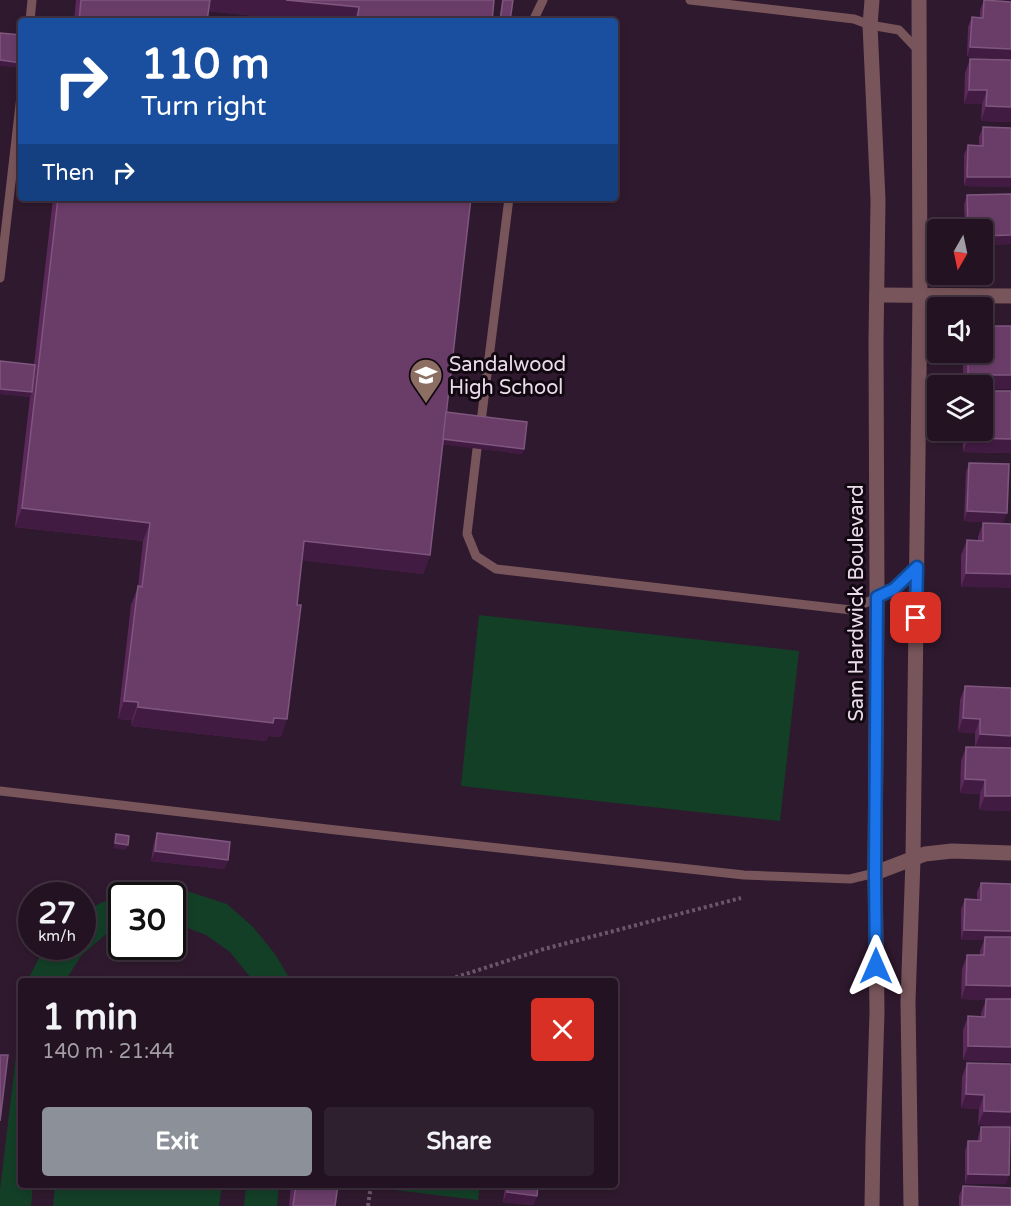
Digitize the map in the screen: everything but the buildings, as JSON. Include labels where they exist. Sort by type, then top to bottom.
[{"type":"street","name":"Sam Hardwick Boulevard","points":[[872,0],[870,25],[878,200],[875,873],[877,1012],[872,1206]]},
{"type":"street","points":[[911,1206],[908,1001],[913,860],[920,296],[919,0]]},
{"type":"street","points":[[877,295],[1011,296]]},
{"type":"street","points":[[875,873],[925,854],[952,851],[1011,854]]},
{"type":"lane","points":[[30,18],[32,0]]},
{"type":"lane","points":[[534,18],[543,0]]},
{"type":"lane","points":[[690,0],[854,19],[870,25],[899,30],[920,53]]},
{"type":"lane","points":[[0,278],[18,122]]},
{"type":"lane","points":[[481,422],[509,201]]},
{"type":"lane","points":[[477,448],[466,534],[476,556],[496,569],[851,610],[894,589],[917,567]]},
{"type":"lane","points":[[0,791],[744,875],[850,879],[875,873]]},
{"type":"path","points":[[453,978],[544,949],[741,898]]},
{"type":"path","points":[[369,1206],[371,1188]]},
{"type":"green space","points":[[479,615],[799,651],[780,821],[461,786]]},
{"type":"green space","points":[[186,891],[227,904],[253,927],[275,954],[289,978],[251,978],[230,952],[206,935],[186,927]]},
{"type":"green space","points":[[108,900],[108,934],[96,943],[96,906]]},
{"type":"green space","points":[[38,960],[78,960],[67,978],[29,978]]},
{"type":"green space","points":[[18,1039],[18,1188],[33,1188],[31,1206],[0,1206]]},
{"type":"green space","points":[[55,1188],[222,1188],[219,1206],[53,1206]]},
{"type":"green space","points":[[246,1188],[279,1188],[277,1206],[244,1206]]},
{"type":"green space","points":[[386,1188],[480,1188],[478,1200]]},
{"type":"place","name":"Sandalwood High School","points":[[426,404]]},
{"type":"route","points":[[876,966],[877,597],[894,589],[917,567],[916,618]]}]
